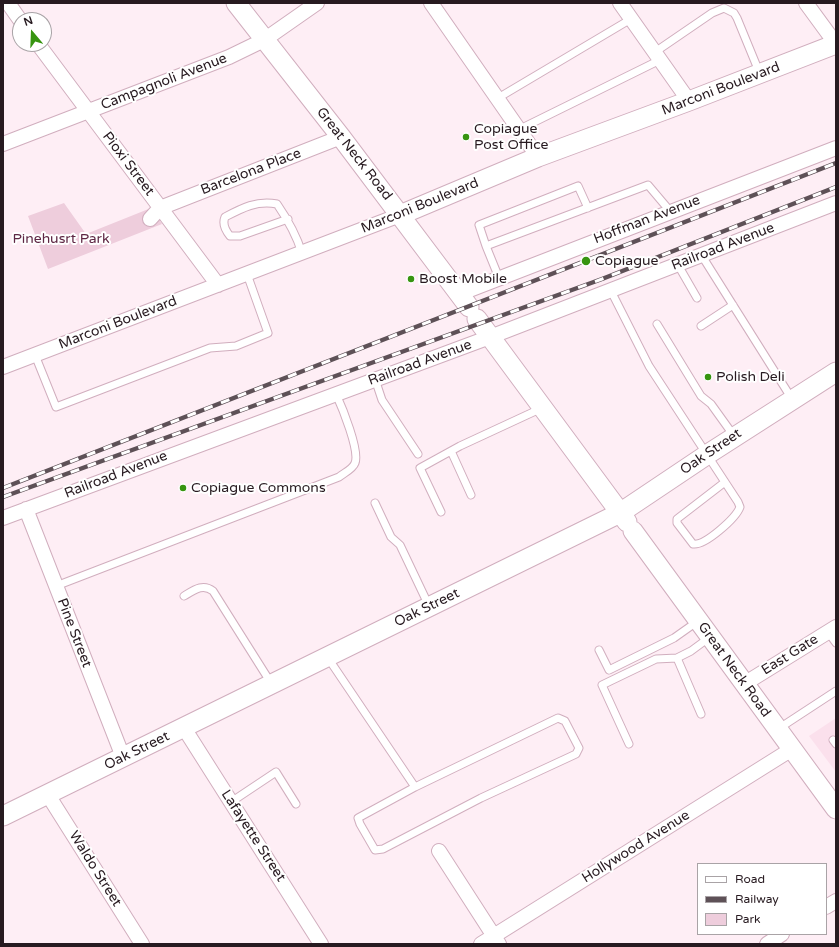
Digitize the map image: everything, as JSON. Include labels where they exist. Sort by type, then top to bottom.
[{"type":"main road","name":"Great Neck Road","points":[[236,3],[400,215],[628,523],[698,621],[836,808]]},
{"type":"main road","name":"Marconi Boulevard","points":[[400,215],[538,157],[836,44]]},
{"type":"main road","name":"Oak Street","points":[[3,816],[429,607],[628,523],[708,454],[836,372]]},
{"type":"street","points":[[8,3],[14,12]]},
{"type":"street","name":"Campagnoli Avenue","points":[[3,144],[229,57],[264,40],[317,3]]},
{"type":"street","points":[[431,3],[538,157]]},
{"type":"street","points":[[620,3],[689,101]]},
{"type":"street","points":[[806,3],[836,44]]},
{"type":"street","name":"Pioxi Street","points":[[44,52],[218,285]]},
{"type":"street","name":"Barcelona Place","points":[[160,208],[341,137]]},
{"type":"street","name":"Hoffman Avenue","points":[[468,307],[499,278],[836,148]]},
{"type":"street","name":"Railroad Avenue","points":[[3,518],[490,337],[836,204]]},
{"type":"street","points":[[150,219],[160,208]]},
{"type":"street","name":"Marconi Boulevard","points":[[3,368],[400,215]]},
{"type":"street","name":"Pine Street","points":[[26,510],[123,757]]},
{"type":"street","name":"East Gate","points":[[744,684],[833,634]]},
{"type":"street","name":"Lafayette Street","points":[[184,728],[321,944]]},
{"type":"street","name":"Hollywood Avenue","points":[[480,944],[497,940],[792,749]]},
{"type":"street","name":"Waldo Street","points":[[48,795],[142,944]]},
{"type":"street","points":[[439,851],[497,940]]},
{"type":"street","points":[[827,906],[836,900]]},
{"type":"street","points":[[766,944],[780,935]]},
{"type":"lane","points":[[520,129],[657,56],[712,13],[724,8],[734,13],[738,18],[760,74]]},
{"type":"lane","points":[[498,98],[632,19]]},
{"type":"lane","points":[[486,246],[648,185],[670,211]]},
{"type":"lane","points":[[499,278],[478,225],[578,186],[588,208]]},
{"type":"lane","points":[[288,219],[240,236],[230,236],[225,230],[223,221],[225,217],[240,209],[264,202],[277,204],[288,219],[296,235],[302,253]]},
{"type":"lane","points":[[702,256],[792,399]]},
{"type":"lane","points":[[678,265],[697,298]]},
{"type":"lane","points":[[35,355],[56,407],[210,348],[236,346],[268,334],[247,274]]},
{"type":"lane","points":[[611,291],[649,366],[708,454],[726,482],[740,507],[732,521],[701,543],[693,544],[677,523],[677,519],[726,482]]},
{"type":"lane","points":[[701,326],[733,305]]},
{"type":"lane","points":[[657,324],[701,396],[712,404],[734,436]]},
{"type":"lane","points":[[375,379],[382,400],[418,454]]},
{"type":"lane","points":[[56,586],[332,480],[350,470],[355,463],[356,452],[336,394]]},
{"type":"lane","points":[[441,512],[420,468],[451,451],[542,408]]},
{"type":"lane","points":[[451,451],[470,496]]},
{"type":"lane","points":[[375,503],[391,537],[400,545],[429,607]]},
{"type":"lane","points":[[184,596],[202,586],[214,590],[272,685]]},
{"type":"lane","points":[[599,650],[609,670],[674,638],[698,621]]},
{"type":"lane","points":[[629,744],[602,685],[656,659],[677,658],[691,651],[710,637]]},
{"type":"lane","points":[[327,657],[415,786]]},
{"type":"lane","points":[[677,658],[701,714]]},
{"type":"lane","points":[[778,729],[836,691]]},
{"type":"lane","points":[[558,718],[565,721],[579,748],[576,754],[481,798],[382,849],[376,850],[358,818],[415,786],[558,718]]},
{"type":"lane","points":[[231,802],[276,772],[296,804]]},
{"type":"shaded area","points":[[836,718],[836,772],[809,736]]},
{"type":"green space","name":"Pinehusrt Park","points":[[64,203],[86,234],[151,208],[162,224],[48,269],[28,216]]},
{"type":"railway","points":[[3,488],[836,163]]},
{"type":"railway","points":[[3,497],[602,279],[836,187]]},
{"type":"place","name":"Copiague Post Office","points":[[466,137]]},
{"type":"place","name":"Copiague","points":[[586,261]]},
{"type":"place","name":"Boost Mobile","points":[[411,279]]},
{"type":"place","name":"Polish Deli","points":[[708,377]]},
{"type":"place","name":"Copiague Commons","points":[[183,488]]}]
